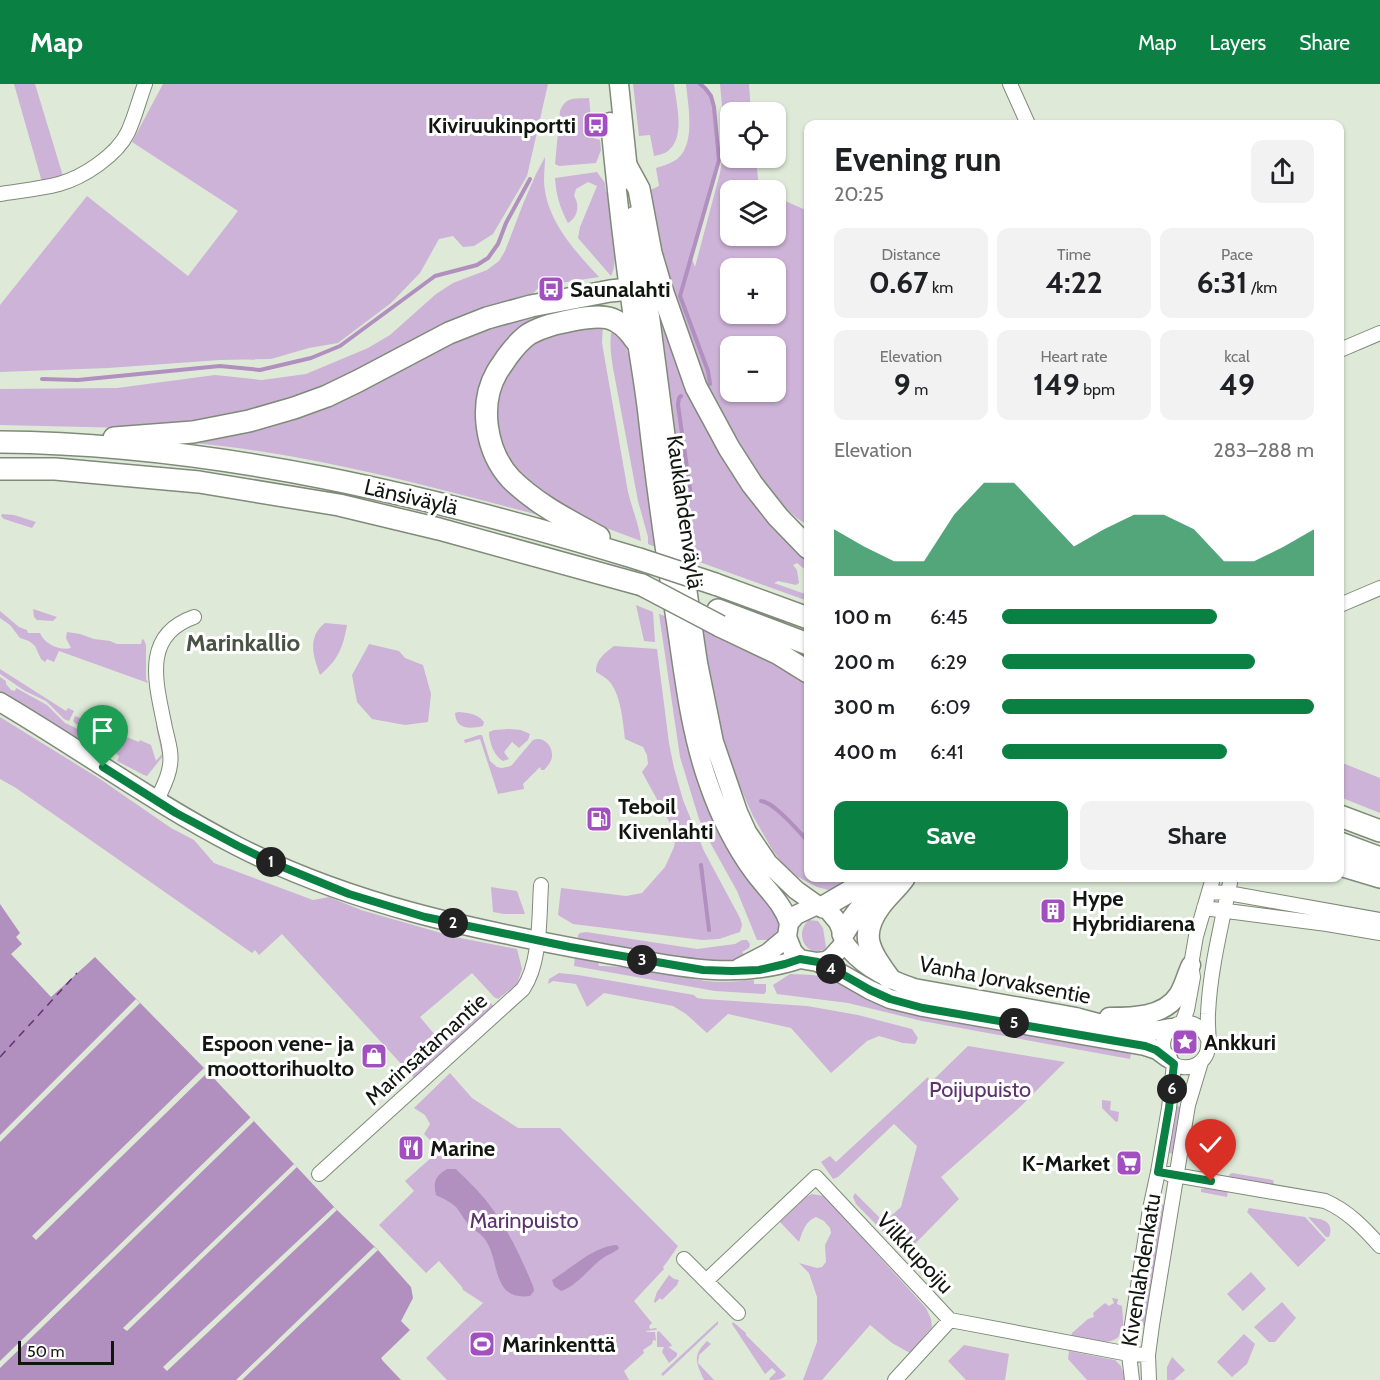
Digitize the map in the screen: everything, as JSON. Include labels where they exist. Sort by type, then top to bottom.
[{"type":"highway","points":[[627,167],[628,190],[696,387],[729,448],[752,484],[778,517],[804,544]]},
{"type":"highway","points":[[56,442],[193,432],[249,421],[327,396],[403,359],[449,333],[487,318],[531,306],[610,291],[629,290],[648,302]]},
{"type":"highway","points":[[636,341],[627,327],[603,317],[577,319],[556,324],[528,335],[514,348],[496,373],[490,390],[486,426],[498,459],[510,477],[529,495],[546,508],[639,559]]},
{"type":"highway","name":"Länsiväylä","points":[[0,442],[56,442],[200,456],[339,480],[545,530],[715,584],[804,617]]},
{"type":"highway","name":"Länsiväylä","points":[[0,469],[55,469],[199,483],[339,506],[438,529],[642,585],[719,618]]},
{"type":"highway","points":[[719,618],[804,643]]},
{"type":"highway","points":[[719,618],[804,670]]},
{"type":"highway","points":[[1344,818],[1380,831]]},
{"type":"highway","points":[[1344,844],[1380,858]]},
{"type":"highway","points":[[1344,866],[1380,877]]},
{"type":"highway","points":[[820,906],[852,890],[859,882]]},
{"type":"highway","points":[[843,938],[850,921],[865,903],[890,882]]},
{"type":"highway","points":[[889,978],[870,947],[867,938],[868,930],[880,906],[901,882]]},
{"type":"main road","name":"Kauklahdenväylä","points":[[606,84],[648,302],[698,663],[714,742],[747,832],[768,863],[796,890],[820,906]]},
{"type":"main road","name":"Kauklahdenväylä","points":[[619,84],[618,138],[627,167]]},
{"type":"main road","name":"Kauklahdenväylä","points":[[628,190],[629,290],[687,698],[698,748],[721,814],[754,872],[777,898],[786,914],[788,930]]},
{"type":"main road","points":[[0,702],[176,813],[238,846],[349,894],[425,917],[537,941],[688,968],[732,971],[759,970],[808,961],[826,961],[842,947],[843,938],[838,922],[833,914],[820,906],[796,915],[788,930],[768,953],[732,971]]},
{"type":"main road","points":[[788,930],[793,952],[808,961]]},
{"type":"main road","name":"Vanha Jorvaksentie","points":[[843,938],[858,959],[899,983],[924,990],[1150,1032],[1177,1025]]},
{"type":"main road","name":"Vanha Jorvaksentie","points":[[808,961],[842,974],[890,999],[937,1011],[1145,1046],[1156,1050],[1171,1061]]},
{"type":"main road","points":[[1076,1017],[1130,1017],[1158,1011],[1168,1006],[1179,994],[1191,965]]},
{"type":"street","points":[[0,194],[60,184],[84,173],[108,157],[128,131],[145,84]]},
{"type":"street","points":[[1010,84],[1026,120]]},
{"type":"street","points":[[1344,348],[1380,333]]},
{"type":"street","points":[[1344,603],[1380,588]]},
{"type":"street","points":[[157,800],[170,766],[170,748],[155,669],[158,647],[173,627],[194,617]]},
{"type":"street","points":[[1212,882],[1196,936],[1187,1010],[1177,1025],[1166,1034],[1164,1040],[1164,1047],[1171,1061],[1185,1067],[1201,1062],[1209,1047],[1209,997],[1230,882]]},
{"type":"street","name":"Marinsatamantie","points":[[319,1174],[523,989],[529,981],[535,963],[541,885]]},
{"type":"street","points":[[1209,892],[1228,893],[1380,920]]},
{"type":"street","points":[[1204,908],[1380,933]]},
{"type":"street","points":[[1177,1025],[1191,1023],[1198,1026],[1208,1039]]},
{"type":"street","name":"Kivenlahdenkatu","points":[[1132,1380],[1129,1354],[1131,1331],[1169,1108],[1171,1061]]},
{"type":"street","name":"Kivenlahdenkatu","points":[[1149,1380],[1148,1355],[1154,1314],[1190,1098],[1201,1062]]},
{"type":"street","points":[[1158,1172],[1325,1201],[1354,1219],[1380,1246]]},
{"type":"street","name":"Vilkkupoiju","points":[[706,1281],[816,1177],[950,1320],[1129,1354],[1148,1355]]},
{"type":"street","points":[[684,1259],[738,1313]]},
{"type":"street","points":[[895,1380],[950,1320]]},
{"type":"green space","points":[[14,84],[35,84],[63,176],[42,182]]},
{"type":"green space","points":[[163,84],[548,84],[527,176],[493,234],[474,246],[463,247],[453,236],[439,239],[420,273],[391,303],[338,343],[309,348],[271,359],[0,372],[0,305],[87,196],[188,276],[238,211],[132,142]]},
{"type":"green space","points":[[633,84],[674,84],[678,110],[677,137],[674,145],[665,153],[654,156],[650,135],[639,136]]},
{"type":"green space","points":[[686,84],[700,84],[711,96],[714,107],[719,160],[691,257],[695,267],[721,168],[757,168],[758,180],[720,180],[720,246],[786,246],[786,201],[804,209],[804,523],[784,507],[762,479],[709,393],[663,267],[648,191],[659,186],[656,168],[674,161],[681,155],[686,146],[689,126]]},
{"type":"green space","points":[[720,84],[749,84],[750,102],[722,102]]},
{"type":"green space","points":[[589,98],[593,138],[600,140],[601,150],[596,163],[559,166],[555,164],[562,106],[568,101]]},
{"type":"green space","points":[[545,157],[546,194],[555,221],[571,245],[599,277],[540,286],[528,299],[330,387],[227,420],[129,428],[0,425],[0,389],[117,388],[215,375],[262,380],[306,374],[368,348],[390,335],[436,294],[453,283],[487,270],[499,261]]},
{"type":"green space","points":[[597,172],[605,183],[606,192],[610,192],[615,248],[614,269],[611,276],[578,238],[580,227],[597,186],[588,182],[576,189],[574,196],[577,211],[568,223],[559,201],[555,178]]},
{"type":"green space","points":[[654,287],[671,339],[804,551],[804,569],[797,563],[793,565],[797,570],[799,583],[796,585],[778,581],[774,583],[804,594],[804,600],[691,559]]},
{"type":"green space","points":[[601,302],[603,311],[523,331],[481,414],[542,516],[364,471],[274,453],[183,442],[496,323]]},
{"type":"green space","points":[[603,325],[602,343],[628,492],[641,541],[585,520],[525,482],[503,452],[496,425],[498,393],[510,367],[536,340],[557,331]]},
{"type":"green space","points":[[612,328],[625,345],[634,377],[658,548],[648,544],[638,501],[612,363],[610,343]]},
{"type":"green space","points":[[2,514],[36,522],[32,528],[4,519]]},
{"type":"green space","points":[[636,605],[653,612],[655,642],[644,641]]},
{"type":"green space","points":[[33,609],[57,617],[53,621],[37,620]]},
{"type":"green space","points":[[0,611],[28,633],[40,633],[53,646],[62,648],[71,648],[66,638],[67,632],[117,644],[141,644],[142,639],[146,645],[148,683],[59,651],[54,662],[47,659],[45,662],[41,659],[35,646],[20,638],[10,625],[0,618]]},
{"type":"green space","points":[[659,614],[670,618],[688,732],[780,917],[778,932],[769,943],[768,940],[757,940],[737,891],[699,819],[680,757]]},
{"type":"green space","points":[[325,623],[347,625],[339,653],[320,675],[313,647],[319,628]]},
{"type":"green space","points":[[698,627],[757,651],[804,676],[804,880],[783,864],[773,851],[753,816],[723,752]]},
{"type":"green space","points":[[369,644],[399,651],[405,658],[423,665],[431,694],[428,722],[405,725],[372,719],[357,702],[352,675]]},
{"type":"green space","points":[[614,646],[657,649],[669,743],[683,800],[704,851],[740,918],[742,925],[740,932],[719,939],[702,940],[573,924],[558,915],[561,888],[626,896],[642,893],[665,867],[674,847],[676,834],[642,772],[648,764],[647,755],[643,747],[625,739],[621,708],[616,692],[608,680],[596,672],[599,660]]},
{"type":"green space","points":[[0,669],[66,711],[68,708],[74,711],[69,721],[46,701],[25,691],[0,674]]},
{"type":"green space","points":[[0,677],[6,681],[11,690],[15,691],[16,688],[47,705],[65,723],[80,730],[80,733],[114,744],[109,757],[105,759],[0,694]]},
{"type":"green space","points":[[455,713],[478,717],[484,722],[483,726],[464,727],[456,719]]},
{"type":"green space","points":[[75,716],[151,745],[156,761],[162,754],[156,726],[160,729],[163,756],[147,776],[144,775],[117,761],[119,756],[115,753],[119,741],[76,724],[73,721]]},
{"type":"green space","points":[[0,717],[100,779],[171,828],[194,840],[214,863],[313,900],[329,897],[361,910],[455,937],[517,949],[522,969],[517,984],[498,999],[472,973],[420,1017],[441,1042],[489,1001],[496,1009],[414,1078],[282,934],[259,955],[255,950],[252,953],[0,779]]},
{"type":"green space","points":[[521,730],[530,734],[528,740],[519,748],[512,742],[504,752],[509,759],[503,761],[493,748],[489,732]]},
{"type":"green space","points":[[482,735],[490,761],[497,767],[511,766],[533,740],[537,739],[547,742],[551,749],[552,759],[544,770],[540,767],[523,784],[524,789],[498,794],[480,739],[465,743],[464,740]]},
{"type":"green space","points":[[1344,764],[1380,778],[1380,813],[1344,799]]},
{"type":"green space","points":[[808,882],[848,882],[837,890],[817,887]]},
{"type":"green space","points":[[491,887],[517,891],[525,914],[493,912]]},
{"type":"green space","points":[[809,920],[818,921],[823,928],[825,949],[812,950],[804,943],[802,931]]},
{"type":"green space","points":[[586,932],[697,949],[735,944],[742,940],[747,940],[750,944],[749,948],[742,952],[746,957],[731,961],[703,962],[578,940],[580,933]]},
{"type":"green space","points":[[575,956],[598,960],[599,966],[626,967],[693,979],[718,982],[754,980],[754,984],[766,984],[766,992],[764,994],[715,991],[574,966]]},
{"type":"green space","points":[[559,973],[694,995],[704,999],[807,1006],[858,1015],[912,1029],[918,1038],[915,1044],[879,1036],[867,1041],[831,1073],[791,1028],[728,1014],[707,1033],[686,1014],[673,1006],[604,993],[587,1007],[576,984],[553,981],[548,984],[549,979]]},
{"type":"green space","points":[[790,974],[828,978],[919,1015],[958,1024],[959,1022],[1124,1052],[1131,1054],[1130,1059],[922,1021],[848,1003],[777,994],[773,985]]},
{"type":"green space","name":"Poijupuisto","points":[[968,1046],[1065,1062],[1018,1109],[941,1177],[959,1199],[905,1254],[856,1204],[853,1197],[855,1193],[884,1222],[901,1207],[917,1146],[894,1124],[838,1177],[833,1179],[821,1162],[830,1156],[836,1162],[928,1077],[930,1083]]},
{"type":"green space","name":"Marinpuisto","points":[[450,1073],[472,1098],[518,1128],[560,1128],[678,1246],[663,1267],[664,1269],[634,1301],[652,1323],[649,1326],[650,1329],[657,1329],[646,1331],[655,1332],[656,1341],[653,1340],[652,1344],[643,1350],[644,1353],[624,1371],[629,1380],[447,1380],[426,1358],[483,1303],[463,1290],[439,1261],[426,1273],[379,1225],[414,1191],[405,1181],[432,1157],[428,1153],[433,1143],[424,1134],[430,1124],[425,1115],[414,1108]]},
{"type":"green space","points":[[1102,1100],[1111,1101],[1110,1110],[1119,1112],[1118,1121],[1116,1122],[1102,1108]]},
{"type":"green space","points":[[1177,1106],[1181,1107],[1173,1154],[1169,1153]]},
{"type":"green space","points":[[1232,1173],[1273,1180],[1274,1185],[1231,1179],[1229,1175]]},
{"type":"green space","points":[[1201,1189],[1228,1191],[1227,1197],[1201,1192]]},
{"type":"green space","points":[[812,1194],[824,1196],[926,1308],[932,1327],[910,1353],[892,1343],[870,1325],[822,1380],[803,1380],[817,1342],[817,1297],[809,1273],[799,1263],[817,1268],[822,1267],[826,1262],[825,1245],[831,1233],[824,1221],[816,1217],[807,1224],[799,1242],[780,1222]]},
{"type":"green space","points":[[1156,1204],[1165,1205],[1145,1325],[1142,1326],[1139,1324],[1155,1228]]},
{"type":"green space","points":[[1249,1208],[1305,1217],[1326,1240],[1298,1267],[1247,1212]]},
{"type":"green space","points":[[1308,1217],[1326,1221],[1330,1227],[1329,1237],[1326,1237]]},
{"type":"green space","points":[[1251,1272],[1266,1289],[1243,1311],[1227,1294]]},
{"type":"green space","points":[[669,1275],[679,1280],[677,1285],[662,1300],[660,1298],[655,1303],[657,1292]]},
{"type":"green space","points":[[1112,1298],[1118,1299],[1117,1304],[1122,1306],[1122,1330],[1117,1338],[1104,1342],[1071,1337],[1072,1333],[1088,1319],[1094,1317],[1093,1313],[1105,1303],[1109,1306],[1114,1303]]},
{"type":"green space","points":[[1282,1302],[1296,1318],[1275,1342],[1269,1342],[1254,1327]]},
{"type":"green space","points":[[718,1321],[718,1324],[663,1376],[661,1374]]},
{"type":"green space","points":[[733,1322],[786,1375],[784,1377],[777,1380],[769,1379],[776,1372],[772,1368],[765,1374],[732,1324]]},
{"type":"green space","points":[[659,1331],[672,1346],[668,1347],[677,1353],[677,1356],[669,1363],[662,1352],[664,1347],[657,1347],[657,1332]]},
{"type":"green space","points":[[1244,1334],[1255,1344],[1247,1364],[1232,1377],[1217,1362]]},
{"type":"green space","points":[[707,1341],[711,1344],[699,1355],[698,1363],[714,1380],[704,1380],[697,1364],[697,1355]]},
{"type":"green space","points":[[964,1345],[1009,1354],[1005,1380],[966,1380],[948,1361]]},
{"type":"green space","points":[[1069,1351],[1115,1360],[1121,1366],[1125,1380],[1087,1380],[1068,1359]]},
{"type":"green space","points":[[1172,1357],[1185,1370],[1174,1380],[1167,1380],[1167,1367]]},
{"type":"shaded area","points":[[0,904],[20,933],[16,937],[22,944],[11,954],[51,997],[95,957],[208,1072],[411,1287],[413,1298],[401,1321],[410,1330],[381,1358],[401,1380],[0,1380]]},
{"type":"shaded area","points":[[447,1169],[456,1169],[473,1186],[502,1223],[533,1286],[534,1291],[530,1296],[517,1296],[508,1292],[498,1277],[493,1257],[484,1238],[468,1224],[456,1207],[436,1195],[436,1180]]},
{"type":"shaded area","points":[[617,1245],[619,1248],[617,1250],[603,1258],[567,1289],[561,1291],[554,1286],[552,1280],[583,1258],[600,1249]]},
{"type":"pier","points":[[136,999],[140,1003],[0,1142],[0,1135]]},
{"type":"pier","points":[[204,1068],[208,1072],[36,1240],[32,1236]]},
{"type":"pier","points":[[251,1117],[254,1121],[0,1368],[0,1361]]},
{"type":"pier","points":[[294,1164],[297,1167],[127,1331],[123,1328]]},
{"type":"pier","points":[[334,1207],[337,1210],[167,1371],[163,1367]]},
{"type":"pier","points":[[374,1247],[378,1250],[242,1380],[236,1380]]},
{"type":"waterway","points":[[700,84],[711,96],[714,107],[719,160],[680,296],[708,371],[710,384]]},
{"type":"waterway","points":[[42,379],[78,380],[220,366],[260,370],[311,358],[340,346],[435,276],[477,265],[488,258],[498,244],[506,223],[530,179]]},
{"type":"waterway","points":[[681,396],[678,405],[691,496]]},
{"type":"waterway","points":[[761,801],[779,811],[804,837]]},
{"type":"waterway","points":[[701,865],[709,930]]},
{"type":"ferry route","points":[[0,1057],[77,973]]},
{"type":"place","name":"Kiviruukinportti","points":[[596,125]]},
{"type":"place","name":"Saunalahti","points":[[551,289]]},
{"type":"place","name":"Teboil Kivenlahti","points":[[599,819]]},
{"type":"place","name":"Hype Hybridiarena","points":[[1053,911]]},
{"type":"place","name":"Ankkuri","points":[[1185,1042]]},
{"type":"place","name":"Espoon vene- ja moottorihuolto","points":[[374,1056]]},
{"type":"place","name":"Marine","points":[[411,1148]]},
{"type":"place","name":"K-Market","points":[[1129,1163]]},
{"type":"place","name":"Marinkenttä","points":[[482,1344]]},
{"type":"district","name":"Marinkallio","points":[[243,642]]},
{"type":"route","points":[[103,767],[176,813],[273,863],[349,894],[425,917],[570,947],[703,970],[759,970],[800,959],[818,962],[890,999],[923,1008],[1145,1046],[1156,1050],[1174,1064],[1158,1172],[1211,1181]]}]
